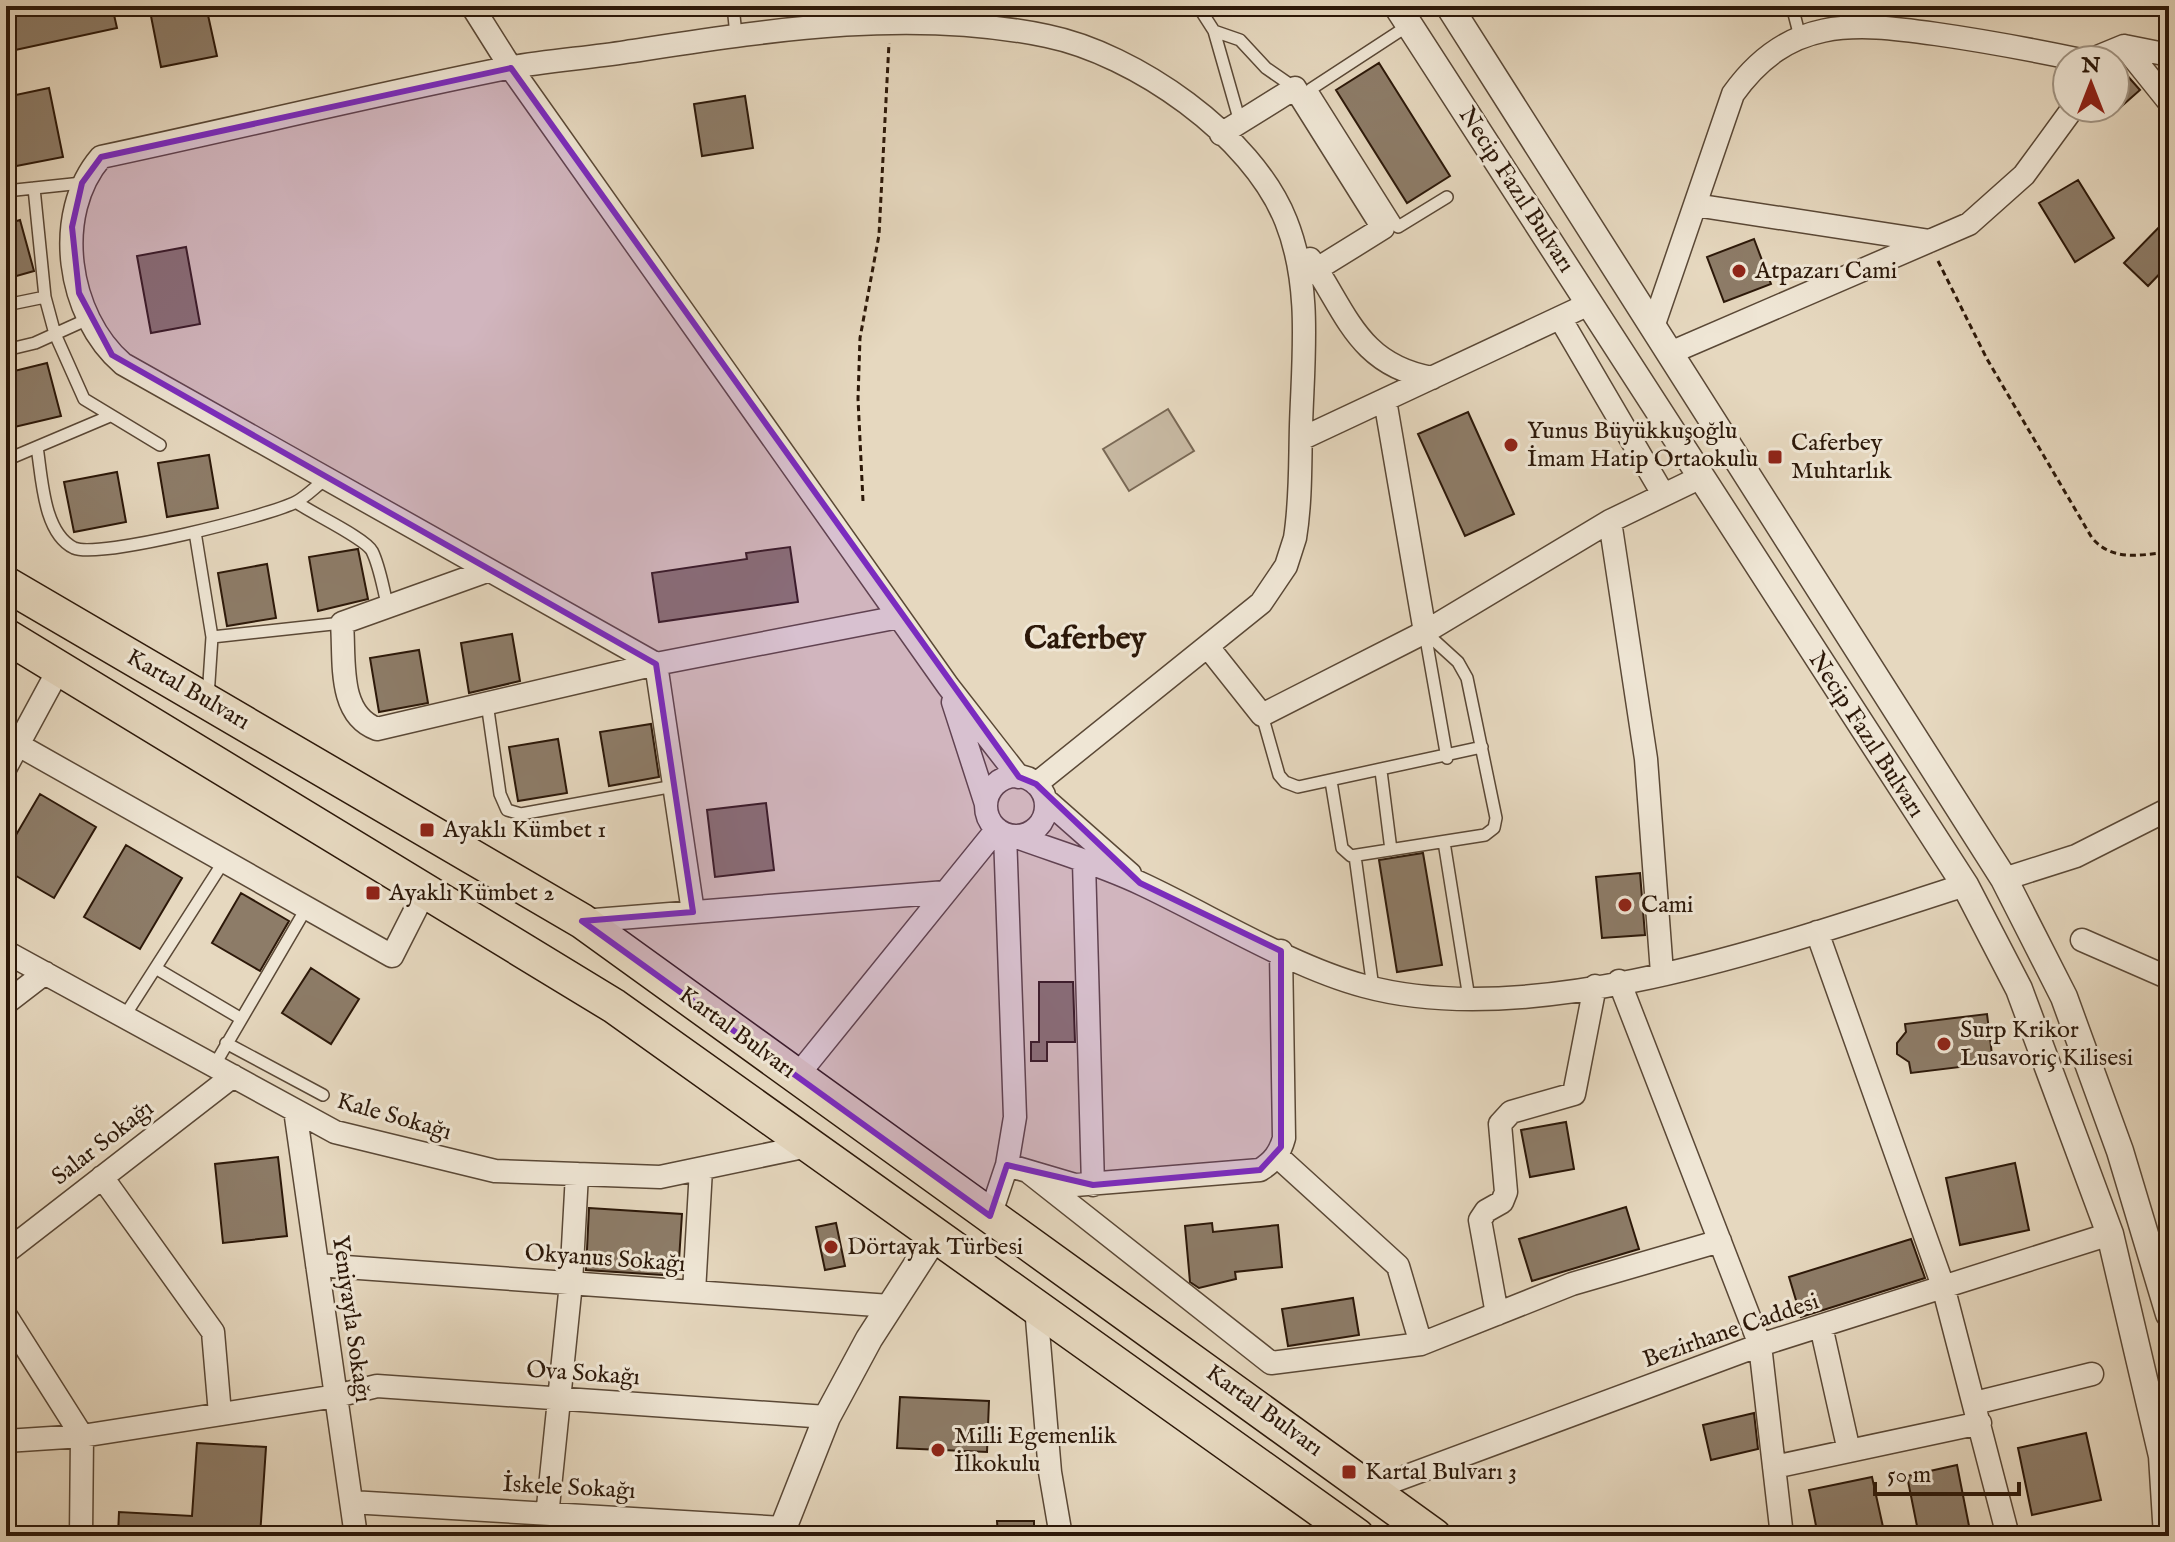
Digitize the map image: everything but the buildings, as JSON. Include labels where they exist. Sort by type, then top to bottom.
[{"type":"main road","name":"Kartal Bulvarı","points":[[6,584],[582,921],[1434,1536]]},
{"type":"main road","name":"Kartal Bulvarı","points":[[6,636],[614,1006],[1357,1536]]},
{"type":"street","points":[[472,6],[511,68],[948,686],[1034,787],[1140,883]]},
{"type":"street","name":"Necip Fazıl Bulvarı","points":[[1449,6],[2004,879],[2064,997],[2120,1151],[2169,1314]]},
{"type":"street","name":"Necip Fazıl Bulvarı","points":[[1403,15],[1699,478],[1965,885],[2019,989],[2110,1234],[2162,1456],[2167,1536]]},
{"type":"street","points":[[656,664],[123,364],[106,349],[88,319],[79,293],[72,227],[82,183],[101,157],[511,68],[736,35],[877,18],[1021,32],[1072,42],[1124,63],[1231,128],[1291,234],[1317,269],[1347,323],[1366,346],[1401,370],[1432,378]]},
{"type":"street","points":[[1653,327],[1733,94],[1767,57],[1800,37],[1835,27],[1869,25],[2000,43],[2051,54]]},
{"type":"street","points":[[2131,47],[2169,55]]},
{"type":"street","points":[[2131,55],[2169,102]]},
{"type":"street","points":[[1231,128],[1295,88],[1383,228],[1317,269]]},
{"type":"street","points":[[1670,353],[1969,224],[2007,193],[2038,159],[2062,124]]},
{"type":"street","points":[[1695,205],[1930,241]]},
{"type":"street","points":[[986,804],[994,787],[1001,781],[1034,787],[1261,603],[1286,566],[1298,523],[1304,304],[1291,234]]},
{"type":"street","points":[[1301,439],[1589,304]]},
{"type":"street","points":[[1560,318],[1663,494]]},
{"type":"street","points":[[1385,400],[1425,632]]},
{"type":"street","points":[[1208,647],[1262,715],[1425,632],[1610,521],[1699,478]]},
{"type":"street","points":[[1610,521],[1646,759],[1662,973]]},
{"type":"street","points":[[487,571],[342,623],[349,705],[368,726],[377,729],[656,664],[899,617]]},
{"type":"street","points":[[656,664],[693,912]]},
{"type":"street","points":[[6,767],[12,741],[60,667]]},
{"type":"street","points":[[948,686],[986,804],[1005,833],[1015,1096],[1007,1165],[990,1216]]},
{"type":"street","points":[[12,741],[392,956],[424,893]]},
{"type":"street","points":[[1005,833],[1023,836],[1039,826],[1046,809],[1034,787]]},
{"type":"street","points":[[2004,879],[2076,856],[2169,809]]},
{"type":"street","points":[[1005,833],[1140,883],[1334,977],[1373,988],[1432,998],[1542,994],[1662,973],[1753,952],[1965,885]]},
{"type":"street","points":[[797,1076],[946,892],[1005,833]]},
{"type":"street","points":[[1084,862],[1093,1185]]},
{"type":"street","points":[[582,921],[946,892]]},
{"type":"street","points":[[1817,932],[1943,1286],[2008,1536]]},
{"type":"street","points":[[2082,940],[2169,978]]},
{"type":"street","points":[[1007,1165],[1075,1185],[1260,1170],[1277,1156],[1284,1129],[1281,951]]},
{"type":"street","name":"Kale Sokağı","points":[[6,952],[335,1132],[495,1171],[660,1177],[808,1146]]},
{"type":"street","points":[[6,1003],[45,973]]},
{"type":"street","points":[[1619,981],[1760,1345],[1782,1536]]},
{"type":"street","points":[[1497,1314],[1480,1220],[1486,1211],[1498,1207],[1506,1192],[1500,1124],[1511,1112],[1574,1094],[1595,986]]},
{"type":"street","name":"Salar Sokağı","points":[[6,1252],[102,1177],[223,1071]]},
{"type":"street","name":"Yeniyayla Sokağı","points":[[295,1110],[356,1536]]},
{"type":"street","points":[[1277,1156],[1398,1266],[1421,1344]]},
{"type":"street","points":[[694,1292],[701,1169]]},
{"type":"street","points":[[1030,1173],[1271,1363],[1421,1344],[1572,1284],[1720,1241]]},
{"type":"street","points":[[545,1536],[561,1398],[577,1174]]},
{"type":"street","points":[[102,1177],[213,1332],[220,1414]]},
{"type":"street","name":"Bezirhane Caddesi","points":[[1372,1489],[1760,1345],[2110,1234]]},
{"type":"street","points":[[782,1532],[827,1417],[890,1306],[936,1235]]},
{"type":"street","name":"Okyanus Sokağı","points":[[317,1265],[890,1306]]},
{"type":"street","points":[[1036,1307],[1050,1472],[1061,1536]]},
{"type":"street","points":[[6,1316],[82,1436],[81,1536]]},
{"type":"street","points":[[1821,1326],[1849,1451]]},
{"type":"street","points":[[1774,1467],[1849,1451],[1977,1413],[2092,1374]]},
{"type":"street","name":"Ova Sokağı","points":[[6,1441],[82,1436],[336,1396],[377,1386],[827,1417]]},
{"type":"street","name":"İskele Sokağı","points":[[351,1502],[547,1513],[782,1532]]},
{"type":"lane","points":[[733,6],[736,35]]},
{"type":"lane","points":[[1198,6],[1214,31],[1231,128]]},
{"type":"lane","points":[[1792,6],[1800,37]]},
{"type":"lane","points":[[1403,15],[1311,89],[1398,227],[1447,197]]},
{"type":"lane","points":[[1214,31],[1240,40],[1266,68],[1295,88]]},
{"type":"lane","points":[[6,191],[82,183]]},
{"type":"lane","points":[[34,188],[45,297],[55,334],[84,399],[160,445]]},
{"type":"lane","points":[[6,305],[45,297]]},
{"type":"lane","points":[[6,350],[88,319]]},
{"type":"lane","points":[[6,460],[110,416]]},
{"type":"lane","points":[[37,447],[45,498],[57,534],[76,549],[109,549],[195,532],[296,502],[326,479]]},
{"type":"lane","points":[[296,502],[321,520],[358,536],[371,549],[388,607]]},
{"type":"lane","points":[[195,532],[212,637],[208,702]]},
{"type":"lane","points":[[212,637],[342,623]]},
{"type":"lane","points":[[1331,781],[1342,848],[1355,856],[1485,835],[1496,824],[1467,678],[1458,662],[1425,632]]},
{"type":"lane","points":[[1425,632],[1447,758]]},
{"type":"lane","points":[[487,703],[500,794],[507,810],[521,814],[674,786]]},
{"type":"lane","points":[[1262,715],[1279,775],[1285,782],[1298,787],[1447,758],[1482,747]]},
{"type":"lane","points":[[1381,771],[1391,850]]},
{"type":"lane","points":[[1444,842],[1469,998]]},
{"type":"lane","points":[[1355,856],[1373,988]]},
{"type":"lane","points":[[124,1017],[224,861]]},
{"type":"lane","points":[[223,1071],[226,1043],[307,907]]},
{"type":"lane","points":[[157,969],[240,1018]]},
{"type":"lane","points":[[226,1043],[323,1095]]},
{"type":"path","points":[[863,501],[858,365],[863,311],[881,207],[877,18]]},
{"type":"path","points":[[1930,241],[1987,359],[2039,441],[2092,538],[2104,549],[2122,556],[2169,552]]},
{"type":"highlighted area","points":[[511,68],[1019,777],[1036,784],[1140,883],[1281,951],[1281,1147],[1260,1170],[1093,1185],[1007,1165],[990,1216],[582,921],[693,912],[656,664],[112,355],[79,293],[72,227],[82,183],[101,157]]},
{"type":"shaded area","points":[[1168,409],[1194,451],[1129,491],[1103,449]]},
{"type":"place","name":"Atpazarı Cami","points":[[1739,271]]},
{"type":"place","name":"Yunus Büyükkuşoğlu İmam Hatip Ortaokulu","points":[[1511,445]]},
{"type":"place","name":"Caferbey Muhtarlık","points":[[1775,457]]},
{"type":"place","name":"Ayaklı Kümbet 1","points":[[427,830]]},
{"type":"place","name":"Ayaklı Kümbet 2","points":[[373,893]]},
{"type":"place","name":"Cami","points":[[1625,905]]},
{"type":"place","name":"Surp Krikor Lusavoriç Kilisesi","points":[[1944,1044]]},
{"type":"place","name":"Dörtayak Türbesi","points":[[831,1247]]},
{"type":"place","name":"Milli Egemenlik İlkokulu","points":[[938,1450]]},
{"type":"place","name":"Kartal Bulvarı 3","points":[[1349,1472]]},
{"type":"district","name":"Caferbey","points":[[1085,639]]}]
